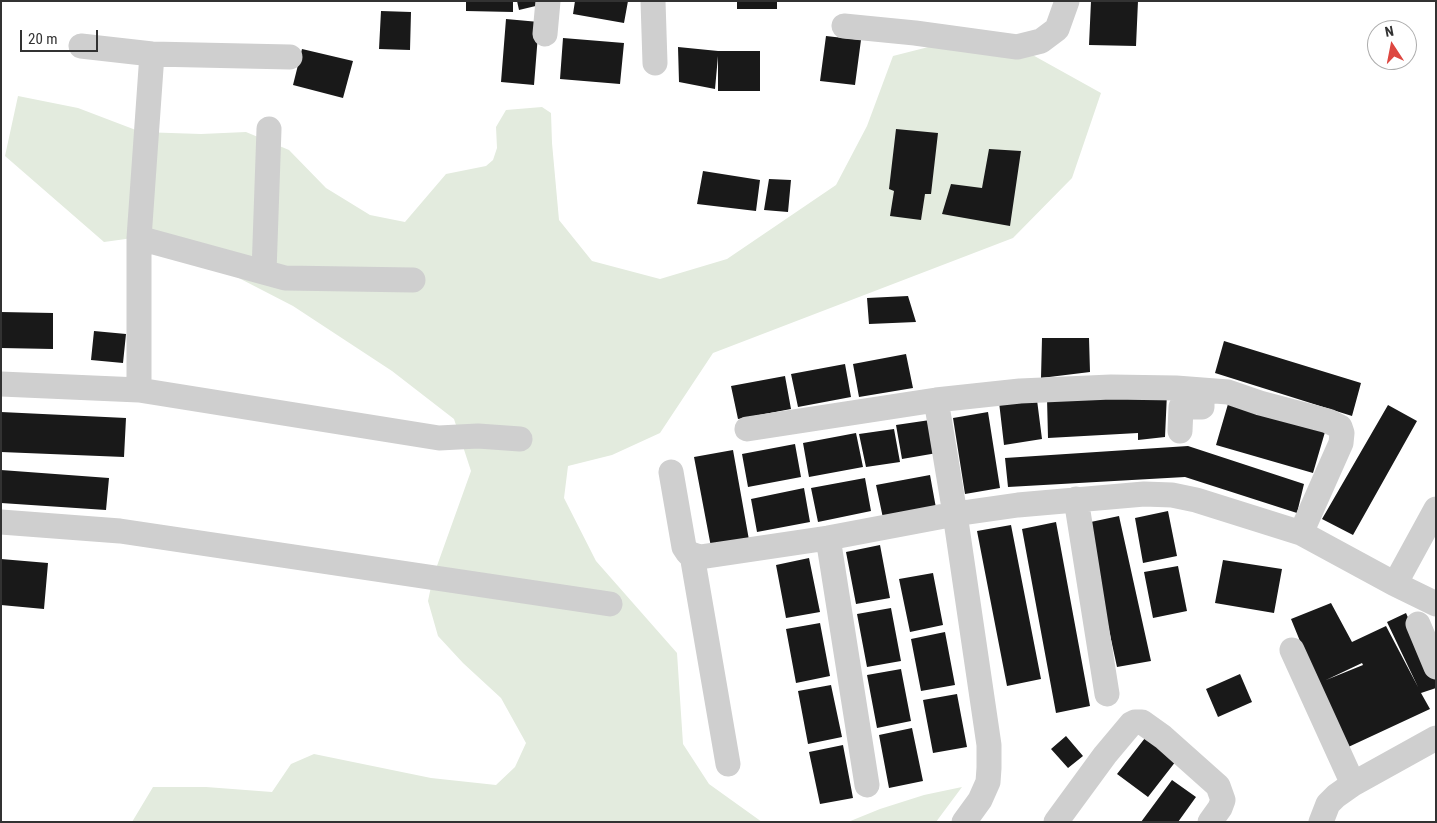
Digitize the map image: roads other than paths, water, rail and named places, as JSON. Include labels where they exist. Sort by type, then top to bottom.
[{"type":"street","points":[[545,34],[548,1]]},
{"type":"street","points":[[653,1],[656,63]]},
{"type":"street","points":[[844,26],[915,33],[1017,47],[1040,41],[1057,29],[1067,1]]},
{"type":"street","points":[[81,46],[152,54],[290,57]]},
{"type":"street","points":[[139,390],[139,238],[152,54]]},
{"type":"street","points":[[264,272],[269,129]]},
{"type":"street","points":[[139,238],[285,278],[413,280]]},
{"type":"street","points":[[1,384],[139,390],[439,438],[478,436],[520,439]]},
{"type":"street","points":[[747,428],[936,400],[1020,391],[1111,387],[1228,392],[1260,403],[1328,421],[1340,427],[1342,433],[1341,443],[1301,533]]},
{"type":"street","points":[[1180,431],[1182,407],[1202,407],[1202,390]]},
{"type":"street","points":[[936,400],[989,744],[990,768],[988,782],[980,800],[964,822]]},
{"type":"street","points":[[671,472],[684,547],[688,553],[700,557],[828,538],[1018,504],[1144,494],[1172,495],[1196,500],[1301,533],[1436,604]]},
{"type":"street","points":[[1076,499],[1107,694]]},
{"type":"street","points":[[1395,584],[1436,510]]},
{"type":"street","points":[[1,522],[120,531],[610,604]]},
{"type":"street","points":[[828,538],[867,785]]},
{"type":"street","points":[[692,555],[728,764]]},
{"type":"street","points":[[1418,624],[1436,668]]},
{"type":"street","points":[[1292,650],[1353,784]]},
{"type":"street","points":[[1056,822],[1121,735],[1135,722],[1142,722],[1163,737],[1218,786],[1223,800],[1210,822]]},
{"type":"street","points":[[1321,822],[1328,804],[1353,784],[1436,738]]}]
